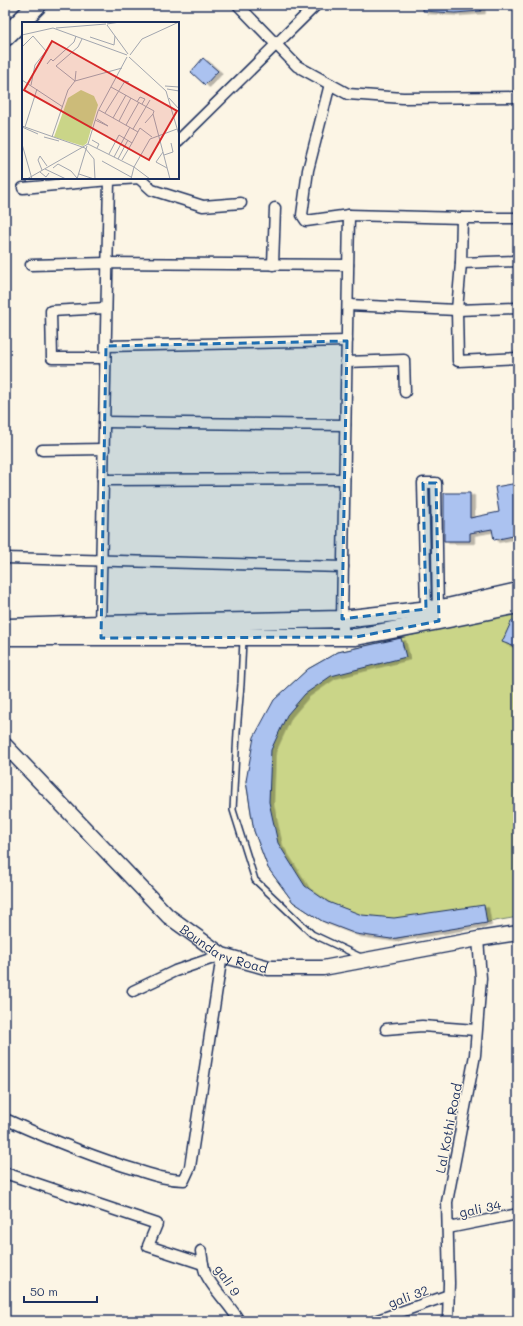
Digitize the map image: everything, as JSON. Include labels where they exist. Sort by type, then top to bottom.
[{"type":"highway","points":[[5,37],[37,5]]},
{"type":"highway","points":[[34,22],[51,5]]},
{"type":"highway","points":[[5,50],[22,33]]},
{"type":"main road","points":[[244,629],[356,637],[434,613],[518,591]]},
{"type":"main road","points":[[5,637],[100,631],[244,629],[342,619],[434,613],[518,605]]},
{"type":"main road","points":[[5,627],[100,631]]},
{"type":"street","points":[[238,5],[297,66],[348,94],[403,98],[518,97]]},
{"type":"street","points":[[179,140],[316,5]]},
{"type":"street","points":[[330,84],[308,170],[302,215],[306,221],[349,215],[518,218]]},
{"type":"street","points":[[23,188],[124,179]]},
{"type":"street","points":[[141,179],[152,190],[203,206],[241,203]]},
{"type":"street","points":[[100,631],[109,180]]},
{"type":"street","points":[[273,265],[275,208]]},
{"type":"street","points":[[344,637],[342,619],[349,215]]},
{"type":"street","points":[[462,218],[461,263],[457,310],[458,361],[518,358]]},
{"type":"street","points":[[461,263],[518,261]]},
{"type":"street","points":[[31,265],[107,263],[348,265]]},
{"type":"street","points":[[348,305],[457,310],[518,308]]},
{"type":"street","points":[[105,358],[52,358],[51,310],[106,308]]},
{"type":"street","points":[[106,346],[347,341]]},
{"type":"street","points":[[346,362],[404,360],[405,392]]},
{"type":"street","points":[[104,422],[345,426]]},
{"type":"street","points":[[42,450],[104,449]]},
{"type":"street","points":[[103,480],[344,480]]},
{"type":"street","points":[[423,483],[436,483],[434,613],[423,483]]},
{"type":"street","points":[[5,558],[343,567]]},
{"type":"street","name":"Boundary Road","points":[[5,745],[168,916],[222,955],[269,968],[323,968],[518,933]]},
{"type":"street","name":"Lal Kothi Road","points":[[448,1321],[449,1295],[447,1202],[473,1062],[480,978],[478,939]]},
{"type":"street","points":[[5,1119],[59,1142],[121,1165],[171,1180],[184,1180],[190,1167],[222,955],[175,971],[133,991]]},
{"type":"street","points":[[386,1029],[422,1026],[476,1030]]},
{"type":"street","points":[[5,1173],[157,1224],[148,1246],[203,1264]]},
{"type":"street","name":"gali 34","points":[[448,1228],[518,1214]]},
{"type":"street","name":"gali 9","points":[[200,1251],[205,1273],[234,1311],[239,1321]]},
{"type":"street","name":"gali 32","points":[[375,1321],[449,1295]]},
{"type":"lane","points":[[244,629],[233,810],[255,880],[312,934],[368,960]]},
{"type":"highlighted area","points":[[347,341],[342,619],[426,609],[423,483],[436,483],[439,621],[356,637],[101,638],[106,346]]},
{"type":"green space","points":[[518,611],[518,917],[391,939],[322,921],[293,902],[268,868],[254,831],[246,781],[274,700],[308,669],[338,652]]},
{"type":"building","points":[[423,5],[480,5],[481,11],[455,13],[423,11]]},
{"type":"building","points":[[203,58],[218,71],[205,85],[191,72]]},
{"type":"building","points":[[518,483],[518,535],[494,540],[492,529],[470,533],[470,541],[444,541],[444,493],[470,493],[470,518],[499,512],[495,487]]},
{"type":"building","points":[[512,620],[518,623],[518,648],[502,642]]},
{"type":"building","points":[[401,638],[406,657],[331,676],[305,694],[287,715],[271,750],[269,802],[278,843],[305,886],[328,902],[362,915],[394,918],[484,905],[487,923],[391,939],[356,934],[322,921],[293,902],[268,868],[254,831],[246,781],[254,737],[274,700],[308,669],[338,652]]}]
